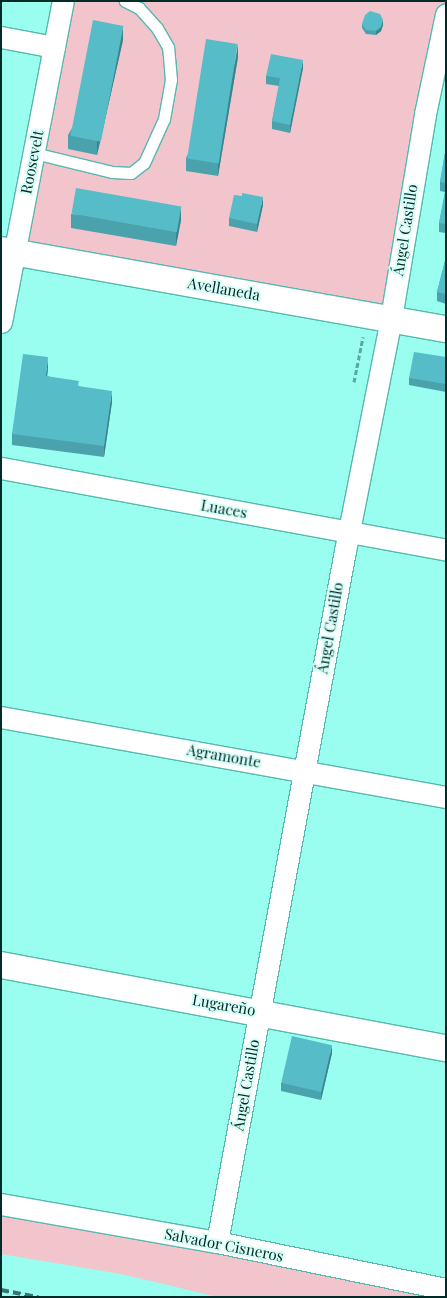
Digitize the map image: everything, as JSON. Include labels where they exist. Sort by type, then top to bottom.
[{"type":"street","name":"Roosevelt","points":[[1,322],[8,251],[34,153],[63,1]]},
{"type":"street","name":"Ángel Castillo","points":[[217,1242],[348,532],[391,318],[425,114],[446,14]]},
{"type":"street","points":[[1,37],[54,47]]},
{"type":"street","name":"Avellaneda","points":[[8,251],[446,329]]},
{"type":"street","name":"Luaces","points":[[1,468],[446,550]]},
{"type":"street","name":"Agramonte","points":[[1,717],[446,797]]},
{"type":"street","name":"Lugareño","points":[[1,964],[259,1011],[446,1048]]},
{"type":"street","name":"Salvador Cisneros","points":[[1,1204],[217,1242],[446,1289]]},
{"type":"lane","points":[[34,153],[112,172],[132,173],[144,163],[164,119],[171,80],[168,48],[157,28],[139,8],[125,1]]},
{"type":"shaded area","points":[[63,1],[446,1],[446,19],[391,318],[14,252]]},
{"type":"shaded area","points":[[1,1212],[170,1240],[427,1297],[218,1297],[121,1274],[1,1254]]},
{"type":"building","points":[[370,11],[380,14],[383,20],[381,27],[376,31],[366,30],[362,24],[365,15]]},
{"type":"building","points":[[93,20],[123,26],[101,142],[70,136]]},
{"type":"building","points":[[206,39],[238,44],[219,164],[187,159]]},
{"type":"building","points":[[271,54],[303,60],[290,125],[272,121],[280,78],[266,76]]},
{"type":"building","points":[[446,147],[446,183],[440,182]]},
{"type":"building","points":[[76,188],[181,207],[177,232],[71,214]]},
{"type":"building","points":[[446,188],[446,224],[439,223]]},
{"type":"building","points":[[242,193],[263,197],[257,224],[229,218],[234,195],[242,196]]},
{"type":"building","points":[[446,257],[446,294],[437,292]]},
{"type":"building","points":[[414,352],[446,357],[446,384],[409,378]]},
{"type":"building","points":[[23,354],[48,357],[46,376],[79,381],[78,386],[112,391],[104,446],[12,434]]},
{"type":"building","points":[[292,1036],[332,1045],[321,1092],[281,1083]]},
{"type":"railway","points":[[1,1290],[38,1297]]}]
